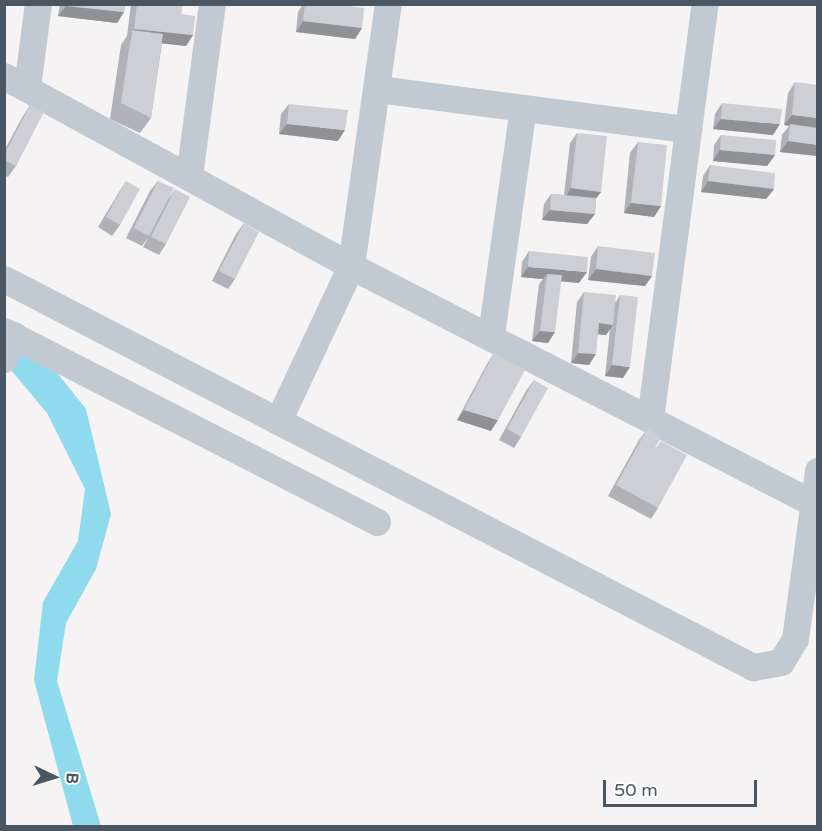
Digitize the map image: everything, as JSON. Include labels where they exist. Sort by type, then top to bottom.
[{"type":"street","points":[[38,4],[16,82],[351,266],[491,335],[813,503]]},
{"type":"street","points":[[189,176],[212,4]]},
{"type":"street","points":[[278,421],[351,266],[378,89],[388,4]]},
{"type":"street","points":[[650,419],[705,4]]},
{"type":"street","points":[[378,89],[688,129]]},
{"type":"street","points":[[491,335],[524,108]]},
{"type":"street","points":[[4,279],[753,667],[768,667],[790,655],[818,471]]},
{"type":"street","points":[[8,342],[377,522]]},
{"type":"water","points":[[34,344],[86,409],[111,514],[96,569],[66,623],[57,681],[101,826],[73,826],[34,680],[43,602],[78,541],[85,489],[47,413],[5,363]]},
{"type":"building","points":[[66,4],[125,4],[124,12],[66,6]]},
{"type":"building","points":[[137,4],[182,4],[181,14],[195,16],[193,35],[134,29]]},
{"type":"building","points":[[305,4],[334,4],[364,8],[362,28],[303,21]]},
{"type":"building","points":[[132,30],[163,34],[151,118],[121,103]]},
{"type":"building","points":[[795,82],[818,85],[818,118],[792,115]]},
{"type":"building","points":[[722,103],[782,109],[780,124],[721,119]]},
{"type":"building","points":[[289,104],[348,110],[345,130],[287,124]]},
{"type":"building","points":[[30,105],[44,112],[16,166],[4,160],[4,155]]},
{"type":"building","points":[[790,124],[818,128],[818,145],[788,141]]},
{"type":"building","points":[[577,133],[607,136],[601,192],[571,188]]},
{"type":"building","points":[[721,135],[776,140],[775,155],[720,150]]},
{"type":"building","points":[[638,142],[667,145],[661,206],[631,203]]},
{"type":"building","points":[[710,165],[775,173],[774,189],[708,181]]},
{"type":"building","points":[[126,181],[140,189],[120,225],[106,217]]},
{"type":"building","points":[[158,181],[174,188],[149,236],[134,228]]},
{"type":"building","points":[[175,189],[190,197],[166,244],[151,237]]},
{"type":"building","points":[[551,194],[596,198],[595,214],[550,210]]},
{"type":"building","points":[[244,223],[259,232],[235,279],[219,271]]},
{"type":"building","points":[[598,246],[655,253],[652,276],[596,269]]},
{"type":"building","points":[[529,251],[588,257],[587,272],[528,267]]},
{"type":"building","points":[[547,274],[562,275],[555,332],[540,331]]},
{"type":"building","points":[[584,292],[616,295],[613,325],[599,323],[596,354],[578,353]]},
{"type":"building","points":[[620,295],[638,297],[630,367],[612,365]]},
{"type":"building","points":[[494,353],[525,370],[498,420],[464,410]]},
{"type":"building","points":[[534,380],[548,388],[521,437],[507,429]]},
{"type":"building","points":[[647,429],[661,437],[653,452],[661,441],[687,455],[658,508],[616,485]]}]
